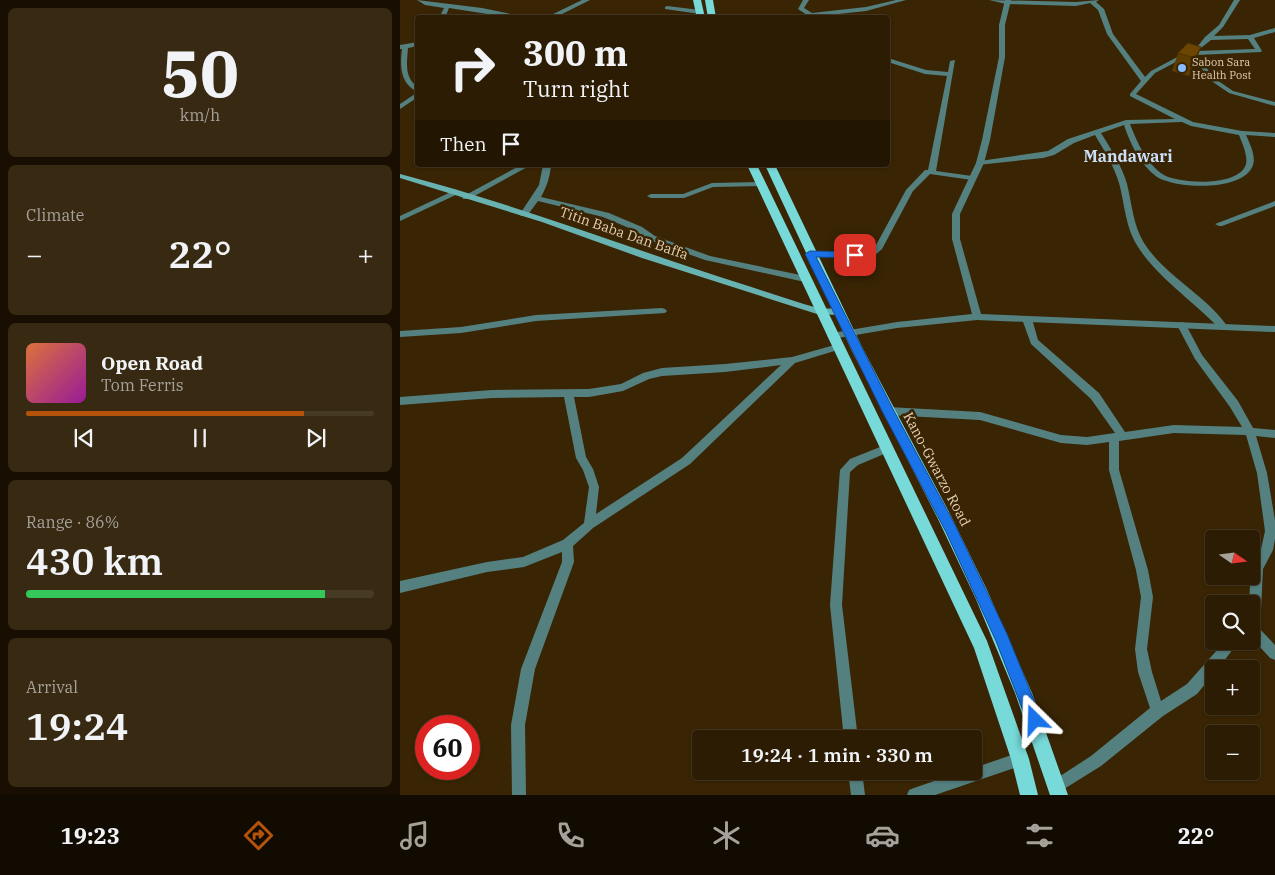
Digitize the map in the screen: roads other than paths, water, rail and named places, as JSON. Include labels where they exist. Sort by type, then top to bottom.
[{"type":"main road","points":[[697,0],[700,15]]},
{"type":"main road","points":[[708,0],[711,15]]},
{"type":"main road","points":[[753,167],[885,449],[955,589],[977,638],[1020,759],[1029,795]]},
{"type":"main road","name":"Kano-Gwarzo Road","points":[[771,167],[838,312],[951,529],[1002,639],[1041,736],[1057,791]]},
{"type":"main road","name":"Titin Baba Dan Baffa","points":[[400,176],[524,214],[645,256],[820,312],[838,312]]},
{"type":"street","points":[[420,0],[427,4],[484,7],[504,15]]},
{"type":"street","points":[[554,15],[587,0]]},
{"type":"street","points":[[806,0],[801,8],[812,15],[873,11],[903,0]]},
{"type":"street","points":[[992,0],[1076,4],[1100,0]]},
{"type":"street","points":[[1237,0],[1220,26],[1192,53],[1153,72],[1132,93],[1134,98],[1181,120],[1242,133],[1273,137]]},
{"type":"street","points":[[977,317],[956,239],[956,214],[980,163],[1002,57],[1002,25],[1007,1]]},
{"type":"street","points":[[1091,1],[1101,9],[1110,34],[1145,80]]},
{"type":"street","points":[[443,15],[447,6]]},
{"type":"street","points":[[667,8],[700,15]]},
{"type":"street","points":[[1207,38],[1250,37],[1275,30]]},
{"type":"street","points":[[1192,53],[1260,50],[1250,37]]},
{"type":"street","points":[[403,47],[403,79],[407,86],[415,89]]},
{"type":"street","points":[[1192,53],[1212,79],[1231,92],[1275,104]]},
{"type":"street","points":[[890,61],[925,72],[949,74]]},
{"type":"street","points":[[810,254],[870,255],[878,249],[910,190],[932,170],[953,61]]},
{"type":"street","points":[[400,107],[415,96]]},
{"type":"street","points":[[980,163],[1051,153],[1068,143],[1126,122],[1181,120]]},
{"type":"street","points":[[1126,122],[1132,140],[1159,175],[1169,179],[1197,183],[1221,183],[1242,177],[1249,167],[1249,156],[1242,133]]},
{"type":"street","points":[[1097,132],[1119,172],[1130,220],[1142,246],[1182,288],[1211,312],[1223,327]]},
{"type":"street","points":[[466,197],[523,167]]},
{"type":"street","points":[[524,214],[537,198],[547,174],[548,167]]},
{"type":"street","points":[[932,170],[972,178]]},
{"type":"street","points":[[652,196],[684,196],[712,185],[760,184]]},
{"type":"street","points":[[400,219],[456,194]]},
{"type":"street","points":[[537,198],[606,215],[639,229],[652,238],[708,258],[805,279]]},
{"type":"street","points":[[1219,224],[1275,203]]},
{"type":"street","points":[[400,334],[461,330],[536,318],[662,311]]},
{"type":"street","points":[[400,401],[492,394],[568,394],[605,391],[623,387],[646,376],[662,372],[725,368],[792,360],[849,333],[924,322],[977,317],[1275,329]]},
{"type":"street","points":[[1027,319],[1034,342],[1095,396],[1119,437],[1114,470],[1142,570],[1147,597],[1141,649],[1145,672],[1158,711]]},
{"type":"street","points":[[1182,325],[1198,357],[1225,391],[1250,432],[1262,473],[1271,531],[1267,550],[1257,568],[1256,595]]},
{"type":"street","points":[[400,587],[487,567],[524,562],[567,544],[589,525],[686,462],[792,360]]},
{"type":"street","points":[[568,394],[581,458],[588,469],[594,487],[589,525]]},
{"type":"street","points":[[888,411],[980,416],[1061,439],[1087,441],[1174,429],[1275,434]]},
{"type":"street","points":[[850,730],[836,605],[845,470],[854,462],[885,449]]},
{"type":"street","points":[[519,795],[518,725],[528,669],[568,562],[567,544]]},
{"type":"street","points":[[1260,638],[1275,654]]},
{"type":"street","points":[[1057,791],[1158,711],[1192,689],[1225,650]]},
{"type":"street","points":[[914,795],[1020,759]]},
{"type":"street","points":[[856,780],[858,795]]},
{"type":"place","name":"Sabon Sara Health Post","points":[[1182,68]]},
{"type":"district","name":"Mandawari","points":[[1128,156]]}]
